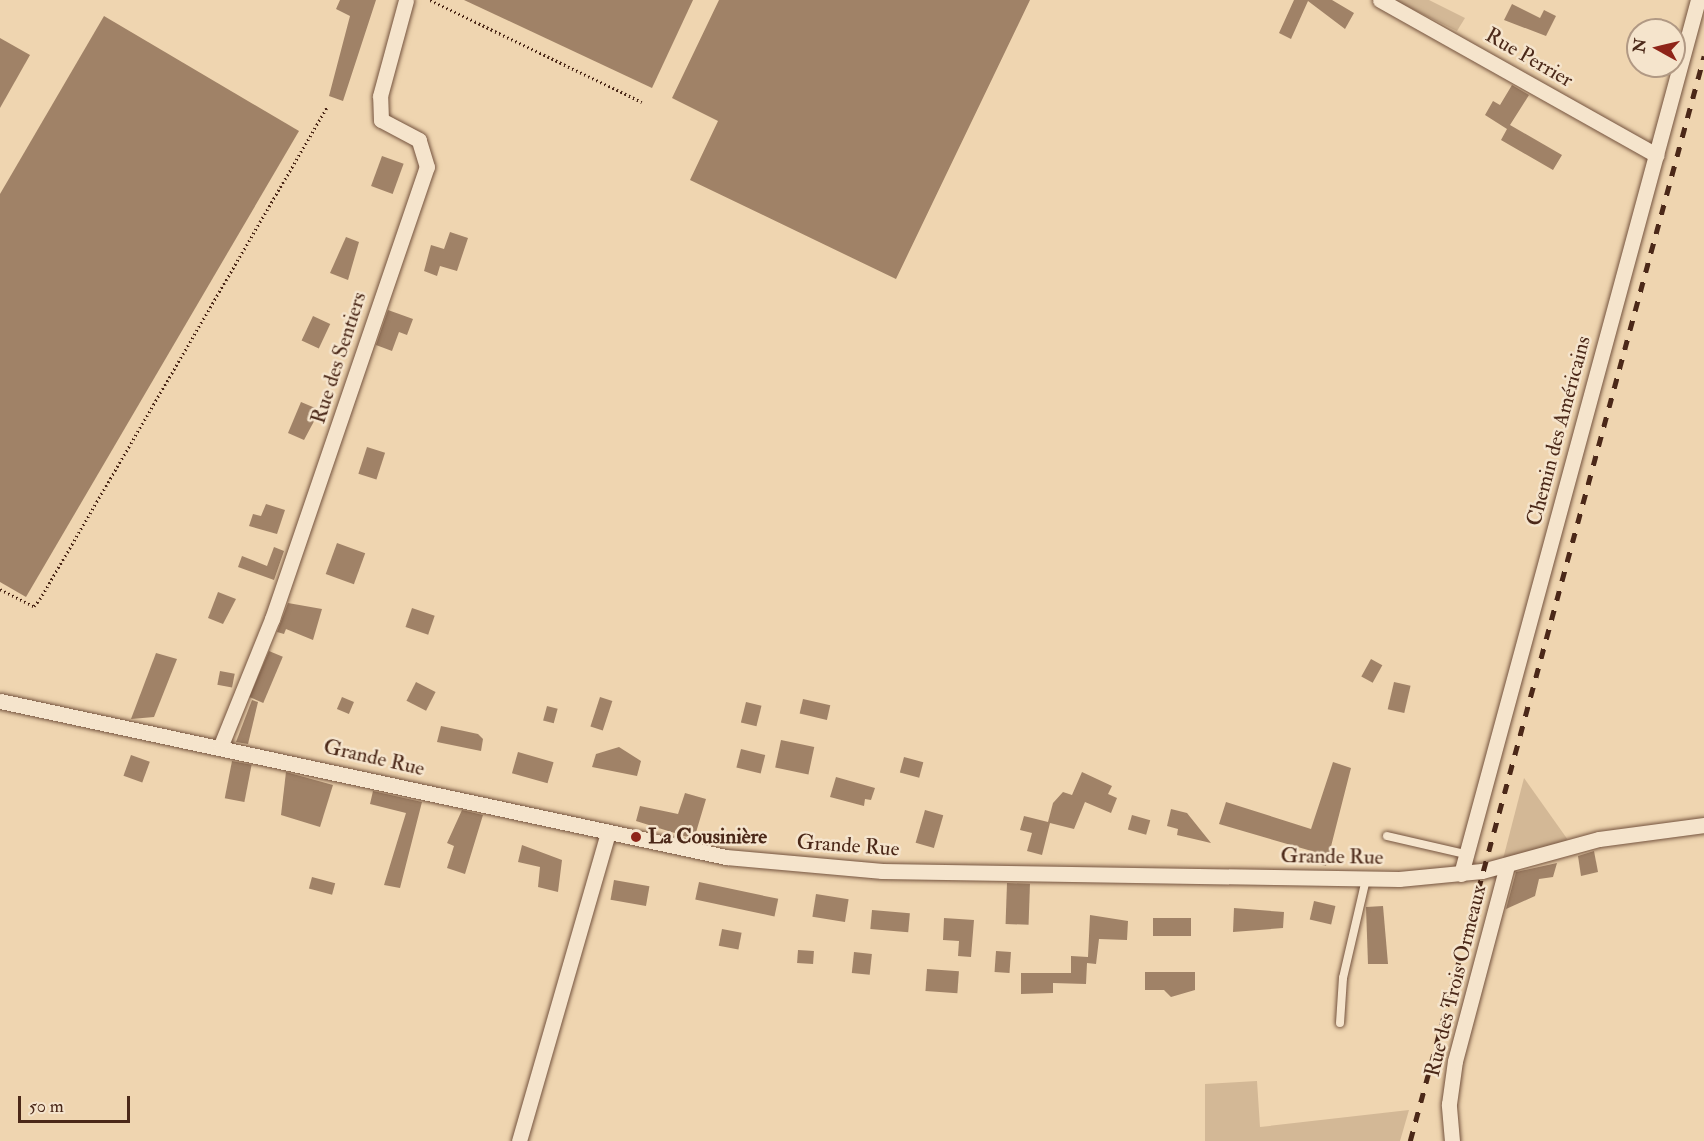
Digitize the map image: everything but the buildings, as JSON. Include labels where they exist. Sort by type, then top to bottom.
[{"type":"street","name":"Rue des Sentiers","points":[[221,745],[272,619],[427,167],[419,140],[381,120],[380,96],[406,0]]},
{"type":"street","name":"Rue Perrier","points":[[1380,0],[1656,155]]},
{"type":"street","name":"Chemin des Américains","points":[[1461,874],[1698,0]]},
{"type":"street","name":"Grande Rue","points":[[0,701],[179,742],[221,745],[608,833],[726,857],[882,871],[1366,879],[1461,874],[1507,866],[1599,839],[1704,825]]},
{"type":"street","points":[[519,1141],[608,833]]},
{"type":"street","name":"Rue des Trois Ormeaux","points":[[1452,1141],[1449,1104],[1455,1061],[1507,866]]},
{"type":"lane","points":[[1387,836],[1465,854]]},
{"type":"lane","points":[[1340,1023],[1343,978],[1366,879]]},
{"type":"path","points":[[430,0],[642,102]]},
{"type":"path","points":[[0,589],[34,606],[40,599],[327,107]]},
{"type":"shaded area","points":[[1394,0],[1429,0],[1465,18],[1457,31]]},
{"type":"shaded area","points":[[1524,778],[1568,840],[1503,859]]},
{"type":"shaded area","points":[[1257,1081],[1260,1127],[1409,1110],[1400,1141],[1205,1141],[1205,1084]]},
{"type":"railway","points":[[1410,1141],[1704,56]]},
{"type":"place","name":"La Cousinière","points":[[636,837]]}]
